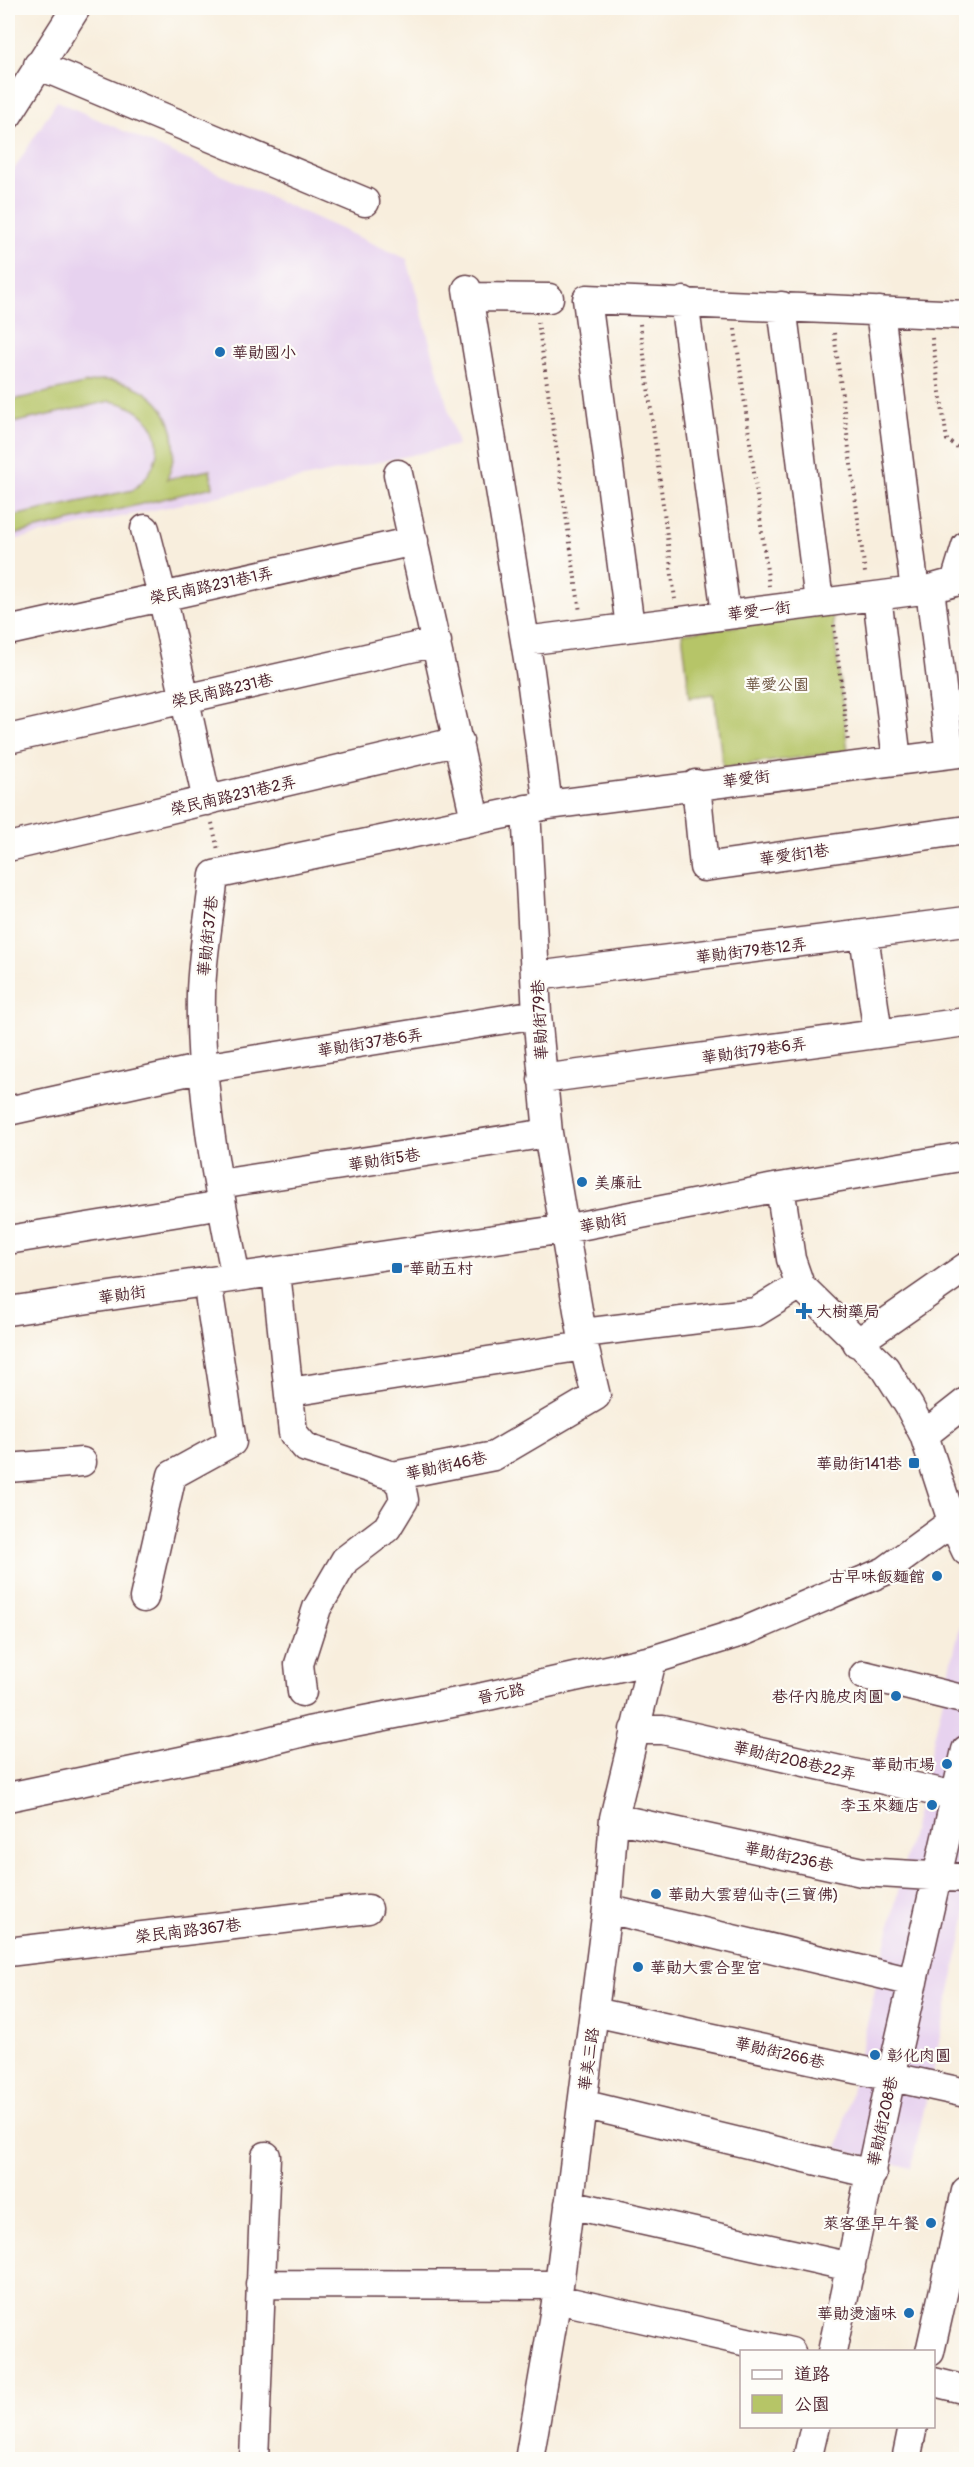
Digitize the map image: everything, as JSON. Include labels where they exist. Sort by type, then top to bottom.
[{"type":"street","points":[[8,115],[76,8]]},
{"type":"street","points":[[38,65],[365,202]]},
{"type":"street","points":[[537,807],[525,641],[468,293],[542,298]]},
{"type":"street","points":[[630,627],[587,299],[966,315]]},
{"type":"street","points":[[684,302],[726,614]]},
{"type":"street","points":[[782,306],[825,601]]},
{"type":"street","points":[[880,311],[922,590],[958,753]]},
{"type":"street","points":[[399,474],[476,819]]},
{"type":"street","points":[[145,529],[162,595],[207,801]]},
{"type":"street","name":"榮民南路231巷1弄","points":[[8,631],[162,595],[414,541]]},
{"type":"street","name":"華愛一街","points":[[525,641],[922,590],[955,582],[966,546]]},
{"type":"street","points":[[873,596],[897,760]]},
{"type":"street","name":"榮民南路231巷","points":[[8,739],[437,642]]},
{"type":"street","name":"榮民南路231巷2弄","points":[[8,847],[459,741]]},
{"type":"street","name":"華愛街","points":[[537,807],[696,784],[958,753]]},
{"type":"street","name":"華愛街1巷","points":[[696,784],[704,867],[966,830]]},
{"type":"street","name":"華勛街37巷","points":[[236,1277],[220,1195],[203,1068],[201,992],[214,875],[537,807]]},
{"type":"street","name":"華勛街79巷","points":[[537,807],[536,976],[542,1079],[548,1133],[583,1340]]},
{"type":"street","name":"華勛街79巷12弄","points":[[536,976],[966,921]]},
{"type":"street","points":[[864,935],[878,1034]]},
{"type":"street","name":"華勛街37巷6弄","points":[[8,1111],[203,1068],[537,1014]]},
{"type":"street","name":"華勛街79巷6弄","points":[[542,1079],[966,1022]]},
{"type":"street","name":"華勛街5巷","points":[[8,1240],[220,1195],[548,1133]]},
{"type":"street","name":"華勛街","points":[[8,1311],[564,1229],[780,1187],[966,1156]]},
{"type":"street","points":[[780,1187],[791,1259],[800,1285],[885,1368],[924,1435],[959,1517],[966,1551]]},
{"type":"street","points":[[857,1343],[966,1267]]},
{"type":"street","name":"華勛街46巷","points":[[276,1272],[293,1433],[306,1448],[393,1476],[494,1456],[596,1396],[583,1340]]},
{"type":"street","points":[[144,1598],[172,1476],[232,1442],[207,1281]]},
{"type":"street","points":[[290,1392],[756,1312],[800,1285]]},
{"type":"street","points":[[924,1435],[966,1402]]},
{"type":"street","points":[[8,1468],[82,1462]]},
{"type":"street","points":[[302,1692],[299,1664],[317,1608],[345,1560],[387,1528],[404,1500],[401,1485],[393,1476]]},
{"type":"street","name":"晉元路","points":[[8,1797],[229,1751],[308,1731],[483,1698],[652,1660],[745,1631],[876,1575],[959,1517]]},
{"type":"street","name":"華美三路","points":[[529,2460],[558,2292],[607,1909],[614,1818],[652,1660]]},
{"type":"street","points":[[864,1675],[966,1700]]},
{"type":"street","name":"華勛街208巷22弄","points":[[634,1730],[663,1730],[955,1796]]},
{"type":"street","name":"華勛街208巷","points":[[832,2350],[913,1982],[953,1878],[955,1796],[966,1750]]},
{"type":"street","name":"華勛街236巷","points":[[614,1818],[862,1872],[953,1878]]},
{"type":"street","name":"榮民南路367巷","points":[[8,1952],[368,1909]]},
{"type":"street","points":[[607,1909],[913,1982]]},
{"type":"street","name":"華勛街266巷","points":[[594,2012],[966,2092]]},
{"type":"street","points":[[582,2104],[872,2174]]},
{"type":"street","points":[[254,2460],[266,2156]]},
{"type":"street","points":[[931,2350],[956,2283],[966,2194]]},
{"type":"street","points":[[569,2204],[851,2267]]},
{"type":"street","points":[[260,2284],[558,2292],[783,2350]]},
{"type":"street","points":[[935,2382],[966,2390]]},
{"type":"street","points":[[807,2460],[814,2428]]},
{"type":"street","points":[[906,2460],[913,2428]]},
{"type":"path","points":[[542,298],[583,633]]},
{"type":"path","points":[[637,300],[678,621]]},
{"type":"path","points":[[732,304],[772,608]]},
{"type":"path","points":[[831,309],[873,596]]},
{"type":"path","points":[[929,314],[947,440],[966,453]]},
{"type":"path","points":[[825,601],[851,766]]},
{"type":"path","points":[[207,801],[223,873]]},
{"type":"shaded area","name":"華勛國小","points":[[57,101],[407,259],[458,445],[8,541],[8,169],[13,171]]},
{"type":"shaded area","name":"華勛市場","points":[[964,1609],[966,1609],[966,1919],[911,2168],[838,2148]]},
{"type":"green space","points":[[101,380],[121,382],[138,388],[163,410],[171,425],[174,442],[173,460],[167,479],[210,470],[213,487],[8,536],[8,517],[133,490],[146,477],[154,463],[157,449],[156,436],[150,424],[141,414],[127,406],[110,401],[8,424],[8,401]]},
{"type":"green space","name":"華愛公園","points":[[832,614],[848,751],[723,768],[714,694],[690,697],[682,633]]},
{"type":"place","name":"華勛國小","points":[[220,352]]},
{"type":"place","name":"美廉社","points":[[582,1182]]},
{"type":"place","name":"華勛五村","points":[[397,1268]]},
{"type":"place","name":"大樹藥局","points":[[804,1311]]},
{"type":"place","name":"華勛街141巷","points":[[914,1463]]},
{"type":"place","name":"古早味飯麵館","points":[[937,1576]]},
{"type":"place","name":"巷仔內脆皮肉圓","points":[[896,1696]]},
{"type":"place","name":"華勛市場","points":[[947,1764]]},
{"type":"place","name":"李玉來麵店","points":[[932,1805]]},
{"type":"place","name":"華勛大雲碧仙寺(三寶佛)","points":[[656,1894]]},
{"type":"place","name":"華勛大雲合聖宮","points":[[638,1967]]},
{"type":"place","name":"彰化肉圓","points":[[875,2055]]},
{"type":"place","name":"萊客堡早午餐","points":[[931,2223]]},
{"type":"place","name":"華勛燙滷味","points":[[909,2313]]}]
